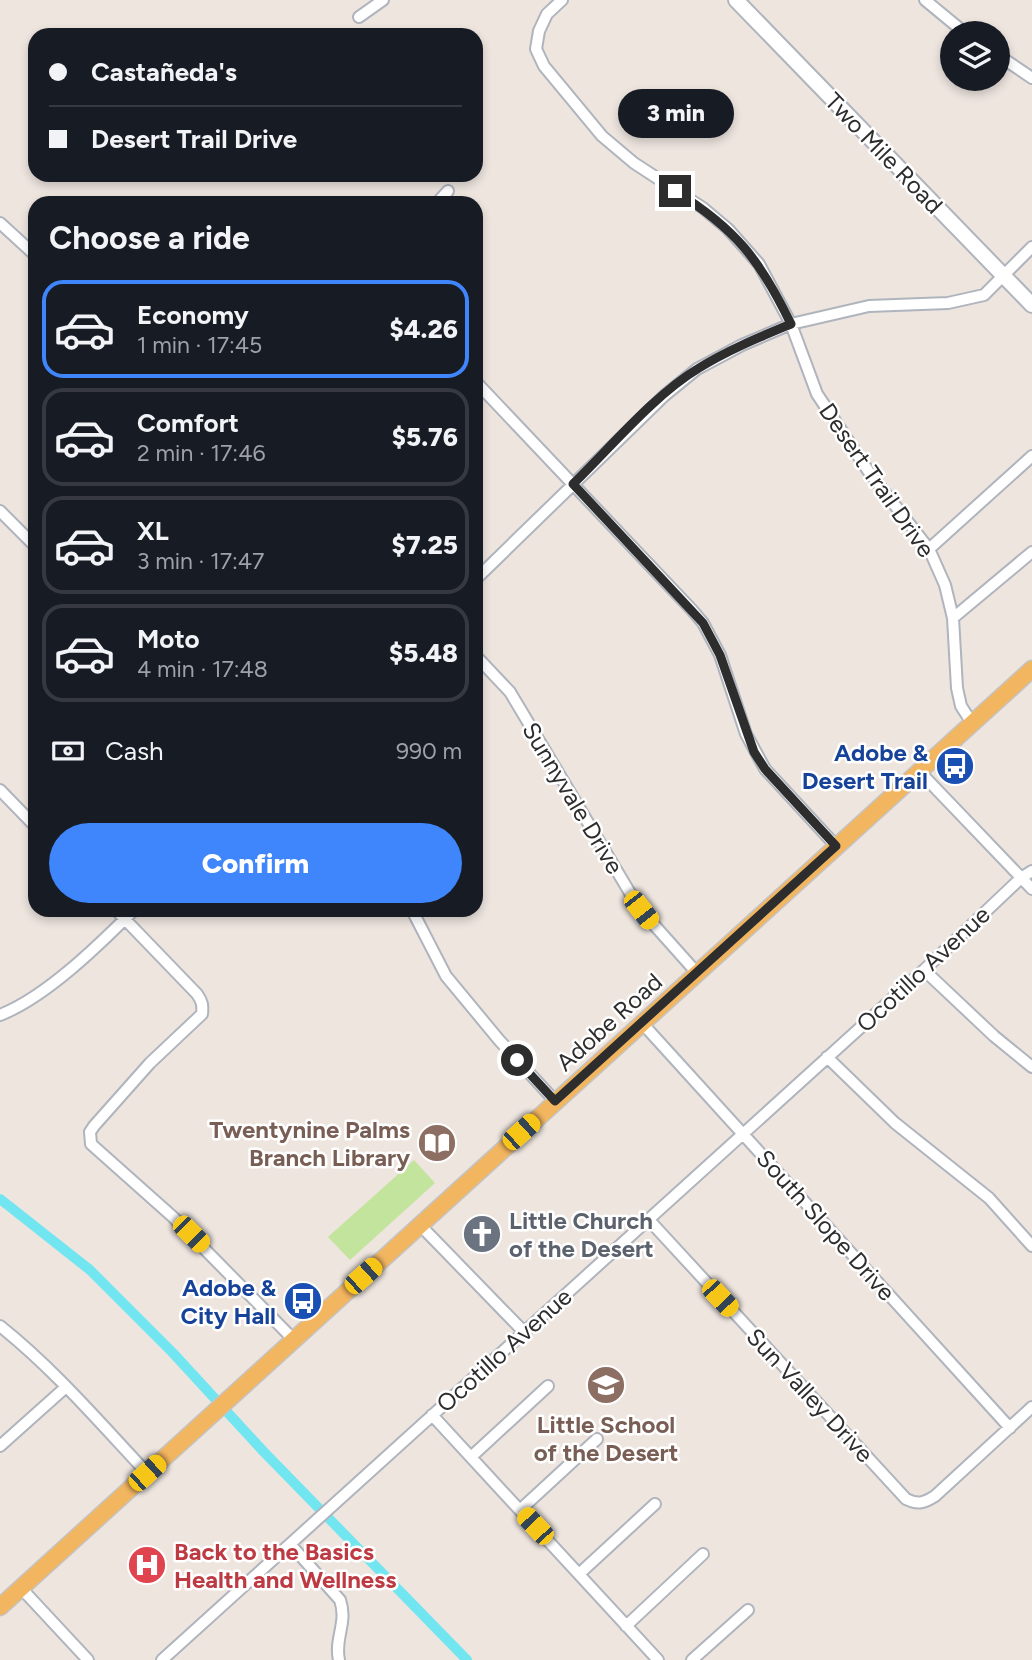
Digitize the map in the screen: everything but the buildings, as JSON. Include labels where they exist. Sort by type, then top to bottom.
[{"type":"main road","name":"Two Mile Road","points":[[736,0],[1032,305]]},
{"type":"main road","name":"Adobe Road","points":[[0,1607],[1032,669]]},
{"type":"street","points":[[359,17],[383,0]]},
{"type":"street","name":"Desert Trail Drive","points":[[562,0],[547,14],[538,31],[536,49],[544,66],[602,136],[634,163],[703,208],[728,229],[759,264],[791,324],[817,394],[869,472],[929,549],[945,585],[953,618],[957,688],[961,706],[972,723]]},
{"type":"street","points":[[925,0],[950,21]]},
{"type":"street","points":[[1010,63],[1032,78]]},
{"type":"street","points":[[443,196],[448,191]]},
{"type":"street","points":[[0,223],[28,249]]},
{"type":"street","points":[[483,572],[664,396],[697,369],[791,324],[869,306],[948,303],[984,295],[1032,247]]},
{"type":"street","points":[[483,394],[573,484],[703,623],[720,655],[754,752],[765,769],[836,846]]},
{"type":"street","points":[[929,549],[1032,456]]},
{"type":"street","points":[[0,511],[28,539]]},
{"type":"street","points":[[953,618],[1032,552]]},
{"type":"street","name":"Sunnyvale Drive","points":[[483,663],[510,692],[639,908],[697,973]]},
{"type":"street","points":[[919,771],[1032,889]]},
{"type":"street","points":[[0,790],[28,820]]},
{"type":"street","name":"Ocotillo Avenue","points":[[162,1660],[924,970],[1021,878],[1032,871]]},
{"type":"street","points":[[416,917],[446,976],[499,1040],[555,1101]]},
{"type":"street","points":[[0,1015],[50,985],[125,919],[197,994],[202,1002],[202,1014],[114,1101],[93,1126],[89,1137],[98,1152],[173,1217],[294,1340]]},
{"type":"street","points":[[924,970],[994,1036],[1032,1067]]},
{"type":"street","name":"South Slope Drive","points":[[642,1023],[1010,1428]]},
{"type":"street","points":[[827,1057],[895,1123],[989,1198],[1032,1245]]},
{"type":"street","name":"Sun Valley Drive","points":[[649,1220],[906,1499],[925,1503],[1010,1428]]},
{"type":"street","points":[[420,1224],[524,1332]]},
{"type":"street","points":[[0,1326],[66,1387],[147,1473]]},
{"type":"street","points":[[471,1457],[548,1386]]},
{"type":"street","points":[[0,1446],[66,1387]]},
{"type":"street","points":[[1010,1428],[1032,1407]]},
{"type":"street","points":[[432,1416],[658,1660]]},
{"type":"street","points":[[520,1510],[597,1438]]},
{"type":"street","points":[[579,1574],[655,1504]]},
{"type":"street","points":[[290,1544],[340,1600],[344,1612],[338,1642],[339,1660]]},
{"type":"street","points":[[626,1626],[703,1554]]},
{"type":"street","points":[[21,1588],[89,1660]]},
{"type":"street","points":[[692,1660],[748,1610]]},
{"type":"green space","points":[[414,1160],[435,1183],[350,1260],[328,1237]]},
{"type":"waterway","points":[[0,1199],[90,1270],[467,1660]]},
{"type":"place","name":"Adobe & Desert Trail","points":[[955,766]]},
{"type":"place","name":"Twentynine Palms Branch Library","points":[[437,1143]]},
{"type":"place","name":"Little Church of the Desert","points":[[482,1234]]},
{"type":"place","name":"Adobe & City Hall","points":[[303,1301]]},
{"type":"place","name":"Little School of the Desert","points":[[606,1385]]},
{"type":"place","name":"Back to the Basics Health and Wellness","points":[[147,1565]]},
{"type":"route","points":[[517,1060],[555,1101],[836,846],[765,769],[754,752],[720,655],[703,623],[573,484],[664,396],[697,369],[791,324],[759,264],[728,229],[703,208],[675,191]]}]
